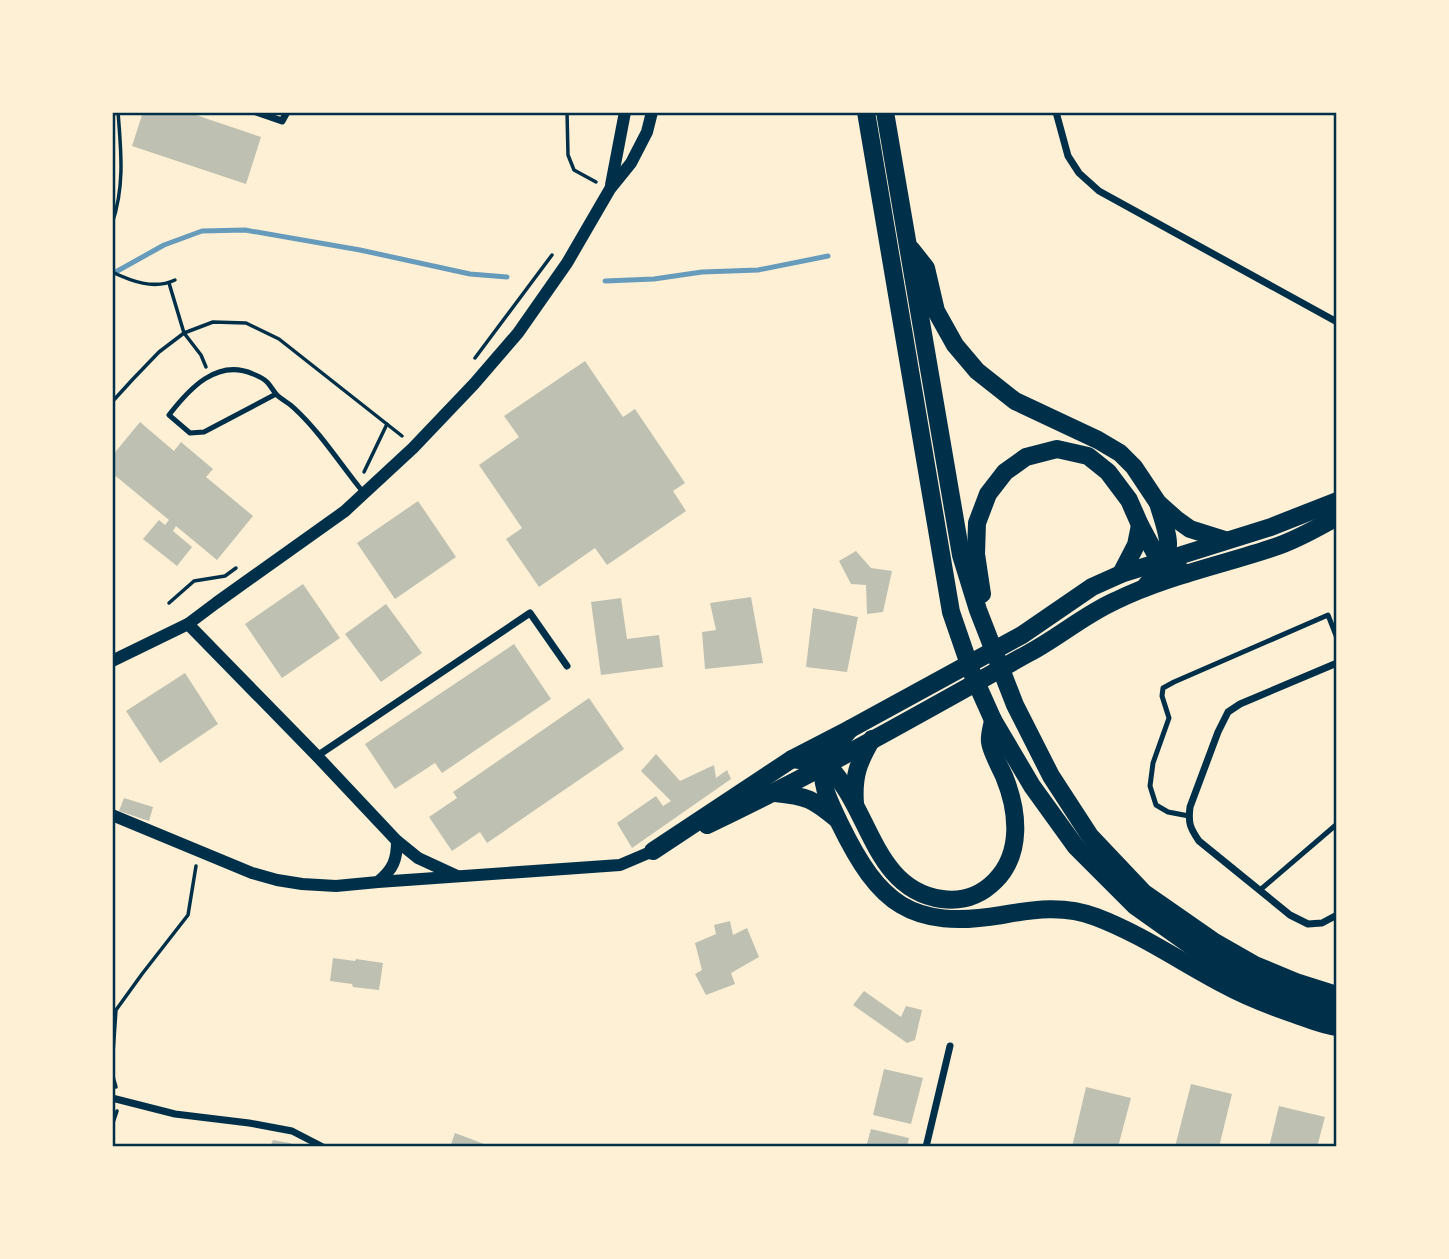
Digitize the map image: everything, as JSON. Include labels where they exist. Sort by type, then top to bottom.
[{"type":"main road","points":[[866,112],[951,612],[972,673],[993,720],[1032,786],[1076,847],[1135,906],[1203,955],[1253,981],[1337,1014]]},
{"type":"main road","points":[[885,112],[961,555],[996,660],[1015,705],[1051,776],[1090,835],[1144,893],[1213,941],[1255,965],[1337,995]]},
{"type":"main road","points":[[909,247],[926,268],[936,311],[955,345],[977,372],[1015,401],[1120,453],[1134,467],[1158,503],[1176,519],[1190,529],[1226,540]]},
{"type":"main road","points":[[978,610],[983,599],[976,554],[977,523],[988,494],[1005,472],[1026,457],[1057,449],[1088,456],[1108,472],[1129,500],[1156,553],[1186,574]]},
{"type":"main road","points":[[653,851],[792,759],[1022,635],[1092,587],[1121,574],[1271,527],[1337,501]]},
{"type":"main road","points":[[1144,588],[1164,560],[1168,542],[1158,503]]},
{"type":"main road","points":[[653,851],[775,793],[1034,651],[1096,610],[1144,588],[1277,547],[1337,517]]},
{"type":"main road","points":[[1121,574],[1136,545],[1140,525]]},
{"type":"main road","points":[[792,759],[831,768],[855,804],[876,848],[905,885],[919,893],[945,900],[957,900],[979,894],[994,882],[1005,868],[1013,848],[1016,825],[1014,804],[990,742],[993,720]]},
{"type":"main road","points":[[850,729],[824,765],[823,782],[855,853],[874,881],[894,901],[915,912],[951,920],[979,919],[1035,909],[1076,911],[1111,923],[1250,997],[1310,1020],[1337,1027]]},
{"type":"main road","points":[[855,804],[856,774],[872,739]]},
{"type":"main road","points":[[775,793],[811,799],[839,821]]},
{"type":"street","points":[[256,112],[282,121],[287,112]]},
{"type":"street","points":[[610,189],[625,112]]},
{"type":"street","points":[[112,661],[188,624],[345,511],[413,449],[518,333],[567,263],[610,189],[631,163],[647,132],[652,112]]},
{"type":"street","points":[[1056,112],[1068,156],[1079,173],[1099,191],[1337,321]]},
{"type":"street","points":[[317,756],[530,613],[567,666]]},
{"type":"street","points":[[188,624],[397,841],[418,858],[457,876]]},
{"type":"street","points":[[1337,663],[1240,704],[1228,712],[1190,807],[1189,816],[1190,827],[1199,841],[1290,915],[1308,924],[1322,923],[1337,915]]},
{"type":"street","points":[[112,815],[252,873],[302,884],[335,886],[620,866],[653,851]]},
{"type":"street","points":[[378,882],[390,872],[397,854],[397,841]]},
{"type":"street","points":[[926,1147],[950,1046]]},
{"type":"street","points":[[112,1098],[175,1115],[249,1123],[292,1131],[323,1147]]},
{"type":"lane","points":[[276,394],[204,432],[190,433],[169,415],[193,387],[209,376],[225,370],[240,369],[268,383],[276,394],[293,406],[324,440],[365,495]]},
{"type":"lane","points":[[1189,816],[1168,812],[1156,805],[1150,786],[1153,763],[1169,718],[1162,696],[1163,688],[1328,615],[1337,638]]},
{"type":"lane","points":[[1259,890],[1337,824]]},
{"type":"path","points":[[112,223],[121,190],[118,112]]},
{"type":"path","points":[[567,112],[568,155],[574,170],[596,182]]},
{"type":"path","points":[[472,361],[555,252]]},
{"type":"path","points":[[112,272],[131,281],[152,285],[175,280]]},
{"type":"path","points":[[169,283],[184,333],[201,355]]},
{"type":"path","points":[[112,402],[159,352],[184,333],[213,322],[246,323],[279,340],[402,436]]},
{"type":"path","points":[[374,463],[364,472],[387,424]]},
{"type":"path","points":[[169,603],[194,581],[225,576],[236,568]]},
{"type":"path","points":[[112,1069],[116,1010],[188,915],[197,865]]},
{"type":"building","points":[[143,112],[187,112],[261,137],[246,184],[132,146]]},
{"type":"building","points":[[585,361],[623,417],[635,409],[685,483],[673,491],[686,511],[607,565],[595,548],[539,587],[506,539],[522,528],[479,465],[519,437],[504,416]]},
{"type":"building","points":[[140,422],[174,451],[181,442],[213,469],[206,477],[253,516],[217,560],[176,526],[173,531],[192,547],[177,566],[143,539],[159,520],[165,525],[169,520],[112,473],[112,456]]},
{"type":"building","points":[[418,501],[456,557],[395,599],[357,543]]},
{"type":"building","points":[[856,551],[871,568],[892,571],[883,612],[867,614],[866,585],[851,584],[839,561]]},
{"type":"building","points":[[303,584],[340,638],[282,678],[245,624]]},
{"type":"building","points":[[751,597],[763,663],[705,669],[702,632],[716,630],[710,603]]},
{"type":"building","points":[[621,598],[627,639],[659,635],[663,667],[601,675],[591,602]]},
{"type":"building","points":[[386,604],[422,653],[381,682],[345,634]]},
{"type":"building","points":[[813,608],[858,617],[847,672],[806,667]]},
{"type":"building","points":[[514,644],[551,699],[442,773],[435,763],[395,789],[365,744]]},
{"type":"building","points":[[185,673],[218,724],[160,763],[126,711]]},
{"type":"building","points":[[589,698],[624,749],[487,843],[480,832],[452,851],[429,817],[457,798],[453,792]]},
{"type":"building","points":[[656,754],[680,781],[714,765],[716,778],[727,770],[731,779],[632,848],[617,823],[656,796],[663,806],[671,801],[641,771]]},
{"type":"building","points":[[124,798],[153,807],[149,821],[119,811]]},
{"type":"building","points":[[730,921],[733,935],[747,928],[759,957],[731,973],[735,984],[706,995],[695,974],[702,970],[695,943],[716,934],[714,925]]},
{"type":"building","points":[[333,958],[383,963],[379,990],[330,981]]},
{"type":"building","points":[[864,991],[901,1017],[906,1006],[922,1010],[915,1040],[907,1043],[853,1005]]},
{"type":"building","points":[[884,1069],[923,1078],[911,1124],[873,1115]]},
{"type":"building","points":[[1191,1084],[1232,1094],[1219,1147],[1175,1147]]},
{"type":"building","points":[[1086,1087],[1131,1098],[1118,1147],[1072,1147]]},
{"type":"building","points":[[1279,1106],[1325,1117],[1317,1147],[1269,1147]]},
{"type":"building","points":[[871,1129],[909,1138],[907,1147],[866,1147]]},
{"type":"building","points":[[455,1133],[492,1147],[450,1147]]},
{"type":"building","points":[[273,1140],[290,1143],[297,1147],[270,1147]]},
{"type":"waterway","points":[[112,274],[164,245],[202,231],[245,230],[360,250],[470,274],[507,277]]},
{"type":"waterway","points":[[605,281],[758,270],[828,256]]}]
